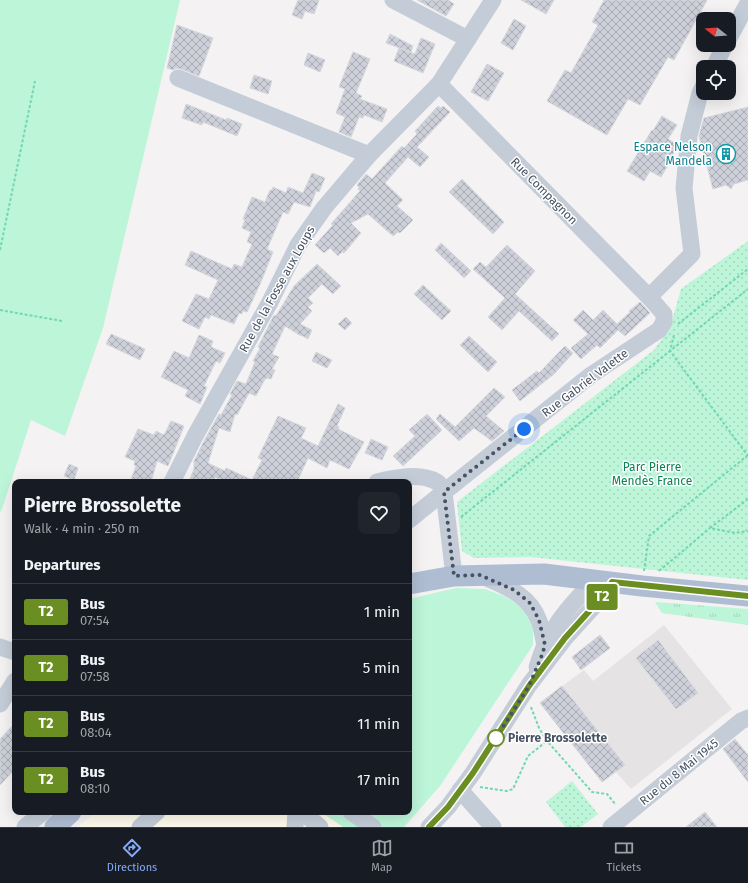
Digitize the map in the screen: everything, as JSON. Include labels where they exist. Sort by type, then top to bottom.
[{"type":"main road","points":[[412,583],[454,576],[544,574],[748,596]]},
{"type":"main road","points":[[55,827],[68,815]]},
{"type":"street","points":[[393,0],[468,39]]},
{"type":"street","name":"Rue de la Fosse aux Loups","points":[[174,479],[195,436],[270,302],[298,245],[324,208],[369,155],[439,84],[493,0]]},
{"type":"street","points":[[736,25],[748,3]]},
{"type":"street","points":[[178,78],[369,155]]},
{"type":"street","name":"Rue Compagnon","points":[[439,84],[649,297]]},
{"type":"street","points":[[649,297],[692,254],[684,188],[689,136],[698,100]]},
{"type":"street","name":"Rue Gabriel Valette","points":[[444,492],[591,375],[659,330],[664,322],[664,314],[649,297]]},
{"type":"street","points":[[390,479],[403,476],[426,478],[438,482],[444,492],[454,576]]},
{"type":"street","points":[[412,518],[444,492]]},
{"type":"street","points":[[480,575],[514,590],[530,603],[539,620],[545,645]]},
{"type":"street","points":[[529,686],[545,645],[561,617],[575,600],[604,581]]},
{"type":"street","points":[[429,827],[448,807],[465,795],[473,773],[529,686],[565,638],[603,596],[604,581]]},
{"type":"street","points":[[0,647],[12,651]]},
{"type":"street","points":[[0,704],[12,686]]},
{"type":"street","name":"Rue du 8 Mai 1945","points":[[611,827],[741,721],[748,718]]},
{"type":"street","points":[[465,795],[493,827]]},
{"type":"street","points":[[25,827],[39,815]]},
{"type":"street","points":[[140,827],[154,815]]},
{"type":"street","points":[[295,827],[296,815]]},
{"type":"street","points":[[306,815],[320,827]]},
{"type":"street","points":[[356,815],[373,827]]},
{"type":"path","points":[[0,250],[35,81]]},
{"type":"path","points":[[676,326],[748,269]]},
{"type":"path","points":[[449,526],[748,288]]},
{"type":"path","points":[[0,310],[62,321]]},
{"type":"path","points":[[670,351],[675,332]]},
{"type":"path","points":[[650,572],[644,571],[650,536],[748,455],[670,351]]},
{"type":"path","points":[[657,573],[710,528],[748,499]]},
{"type":"path","points":[[710,528],[735,533],[748,531]]},
{"type":"path","points":[[529,686],[531,705],[539,728],[547,741],[592,792],[608,794],[624,816]]},
{"type":"path","points":[[465,795],[480,787],[508,791],[513,789],[528,756],[547,741]]},
{"type":"shaded area","points":[[664,625],[732,709],[631,789],[616,772],[602,782],[540,703],[584,670],[593,681]]},
{"type":"shaded area","points":[[92,815],[325,815],[343,827],[78,827]]},
{"type":"green space","points":[[0,0],[180,0],[103,328],[65,436],[31,420],[1,512],[0,511]]},
{"type":"green space","name":"Parc Pierre Mendès France","points":[[748,241],[748,580],[531,557],[474,558],[462,551],[457,502],[654,350],[670,328],[681,289]]},
{"type":"green space","points":[[456,588],[485,589],[506,597],[525,610],[533,630],[533,645],[440,786],[404,827],[343,827],[325,815],[412,815],[412,598]]},
{"type":"green space","points":[[655,602],[748,609],[748,625],[662,613]]},
{"type":"green space","points":[[572,781],[598,814],[581,827],[565,827],[546,802]]},
{"type":"building","points":[[298,0],[319,0],[314,14],[305,11],[302,19],[292,15]]},
{"type":"building","points":[[417,0],[448,0],[454,4],[446,16]]},
{"type":"building","points":[[521,0],[554,0],[546,14]]},
{"type":"building","points":[[604,0],[707,0],[700,12],[696,12],[696,20],[674,60],[668,57],[640,105],[628,99],[607,135],[547,101],[565,70],[571,73],[598,25],[592,22]]},
{"type":"building","points":[[514,19],[526,26],[513,50],[501,43]]},
{"type":"building","points":[[177,25],[213,38],[199,76],[177,68],[173,70],[167,68]]},
{"type":"building","points":[[390,34],[413,46],[411,52],[386,43]]},
{"type":"building","points":[[421,38],[435,44],[423,73],[394,61],[399,48],[415,54]]},
{"type":"building","points":[[353,52],[370,59],[356,93],[362,96],[360,99],[387,109],[382,122],[364,115],[363,118],[359,117],[351,137],[339,132],[345,117],[336,113],[345,89],[339,87]]},
{"type":"building","points":[[308,53],[325,60],[320,72],[304,65]]},
{"type":"building","points":[[487,64],[504,73],[488,101],[471,92]]},
{"type":"building","points":[[254,75],[272,81],[268,94],[250,88]]},
{"type":"building","points":[[186,104],[226,120],[227,118],[242,124],[237,136],[203,122],[202,125],[182,118]]},
{"type":"building","points":[[438,106],[441,108],[443,106],[450,112],[417,147],[429,157],[420,167],[408,157],[385,183],[403,200],[397,206],[413,220],[400,233],[398,232],[393,236],[368,214],[351,223],[361,233],[344,253],[342,252],[338,256],[330,248],[324,253],[315,245],[360,191],[357,185],[366,174],[372,179],[402,146],[404,148],[417,134],[415,131]]},
{"type":"building","name":"Espace Nelson Mandela","points":[[748,107],[748,180],[734,184],[731,189],[726,185],[713,189],[699,136],[704,118]]},
{"type":"building","points":[[662,116],[677,125],[668,139],[675,143],[673,157],[661,177],[650,171],[644,181],[627,171]]},
{"type":"building","points":[[312,173],[325,178],[319,192],[316,191],[310,207],[294,202],[288,214],[283,212],[267,249],[273,252],[247,312],[243,311],[242,314],[239,313],[234,324],[211,315],[209,319],[205,317],[199,329],[182,321],[196,294],[209,299],[218,280],[185,265],[191,251],[232,269],[234,264],[242,267],[252,244],[247,242],[251,232],[242,228],[245,220],[243,219],[252,197],[265,202],[270,190],[272,190],[273,187],[286,193],[288,187],[303,193]]},
{"type":"building","points":[[462,179],[504,222],[493,234],[449,192]]},
{"type":"building","points":[[441,243],[471,271],[464,278],[435,250]]},
{"type":"building","points":[[507,245],[535,271],[515,294],[559,334],[552,341],[519,311],[502,330],[488,317],[505,298],[473,269],[480,262],[486,267]]},
{"type":"building","points":[[317,264],[341,286],[333,294],[322,284],[308,298],[313,303],[308,307],[312,311],[300,324],[312,330],[308,339],[285,326],[272,354],[279,357],[272,369],[275,370],[271,379],[265,379],[256,396],[249,393],[237,415],[235,414],[230,432],[219,428],[208,463],[225,471],[226,468],[250,479],[219,479],[215,477],[214,479],[190,479],[194,469],[194,461],[204,441],[219,414],[221,415],[232,395],[230,394],[237,381],[246,384],[255,362],[253,361],[260,348],[258,347],[274,315],[276,316],[294,286]]},
{"type":"building","points":[[423,285],[451,311],[442,320],[414,294]]},
{"type":"building","points":[[640,302],[650,313],[625,336],[618,330],[600,348],[597,345],[581,359],[571,348],[588,334],[573,320],[583,310],[593,320],[603,310],[617,324]]},
{"type":"building","points":[[346,317],[352,323],[345,330],[338,324]]},
{"type":"building","points":[[111,334],[145,349],[140,360],[106,344]]},
{"type":"building","points":[[199,335],[213,341],[211,347],[225,353],[220,363],[216,361],[204,386],[207,387],[200,404],[185,396],[188,390],[161,377],[174,351],[189,358]]},
{"type":"building","points":[[469,336],[497,362],[488,372],[460,345]]},
{"type":"building","points":[[565,346],[573,353],[554,374],[520,401],[512,390],[537,371],[539,373]]},
{"type":"building","points":[[316,352],[332,360],[327,368],[312,361]]},
{"type":"building","points":[[494,388],[505,397],[486,416],[504,431],[492,441],[474,428],[459,441],[436,419],[440,414],[455,427]]},
{"type":"building","points":[[338,404],[345,408],[337,426],[339,427],[338,429],[364,442],[349,469],[330,460],[327,468],[308,458],[298,479],[252,479],[262,460],[258,458],[278,416],[306,428],[301,438],[318,446]]},
{"type":"building","points":[[427,414],[442,430],[403,466],[393,456],[415,436],[409,430],[426,415],[427,416]]},
{"type":"building","points":[[171,421],[184,426],[168,466],[157,461],[152,479],[131,479],[136,466],[134,465],[135,461],[125,457],[138,429],[154,435],[156,431],[164,435]]},
{"type":"building","points":[[371,439],[388,447],[382,460],[365,453]]},
{"type":"building","points":[[69,464],[78,468],[74,479],[64,476]]},
{"type":"building","points":[[600,635],[610,648],[581,670],[572,657]]},
{"type":"building","points":[[658,640],[698,693],[676,709],[636,658]]},
{"type":"building","points":[[562,686],[625,765],[602,782],[540,703]]},
{"type":"building","points":[[12,726],[12,772],[0,785],[0,739]]},
{"type":"building","points":[[735,739],[748,755],[748,782],[723,749]]},
{"type":"building","points":[[705,812],[717,827],[686,827]]},
{"type":"bus line","name":"T2","points":[[429,827],[448,807],[473,773],[529,686],[565,638],[603,596],[612,582],[748,596]]},
{"type":"place","name":"Espace Nelson Mandela","points":[[726,154]]},
{"type":"place","name":"Pierre Brossolette","points":[[496,738]]},
{"type":"route","points":[[496,738],[492,744],[529,686],[545,645],[539,620],[530,603],[514,590],[480,575],[454,576],[444,492],[524,429]]}]
